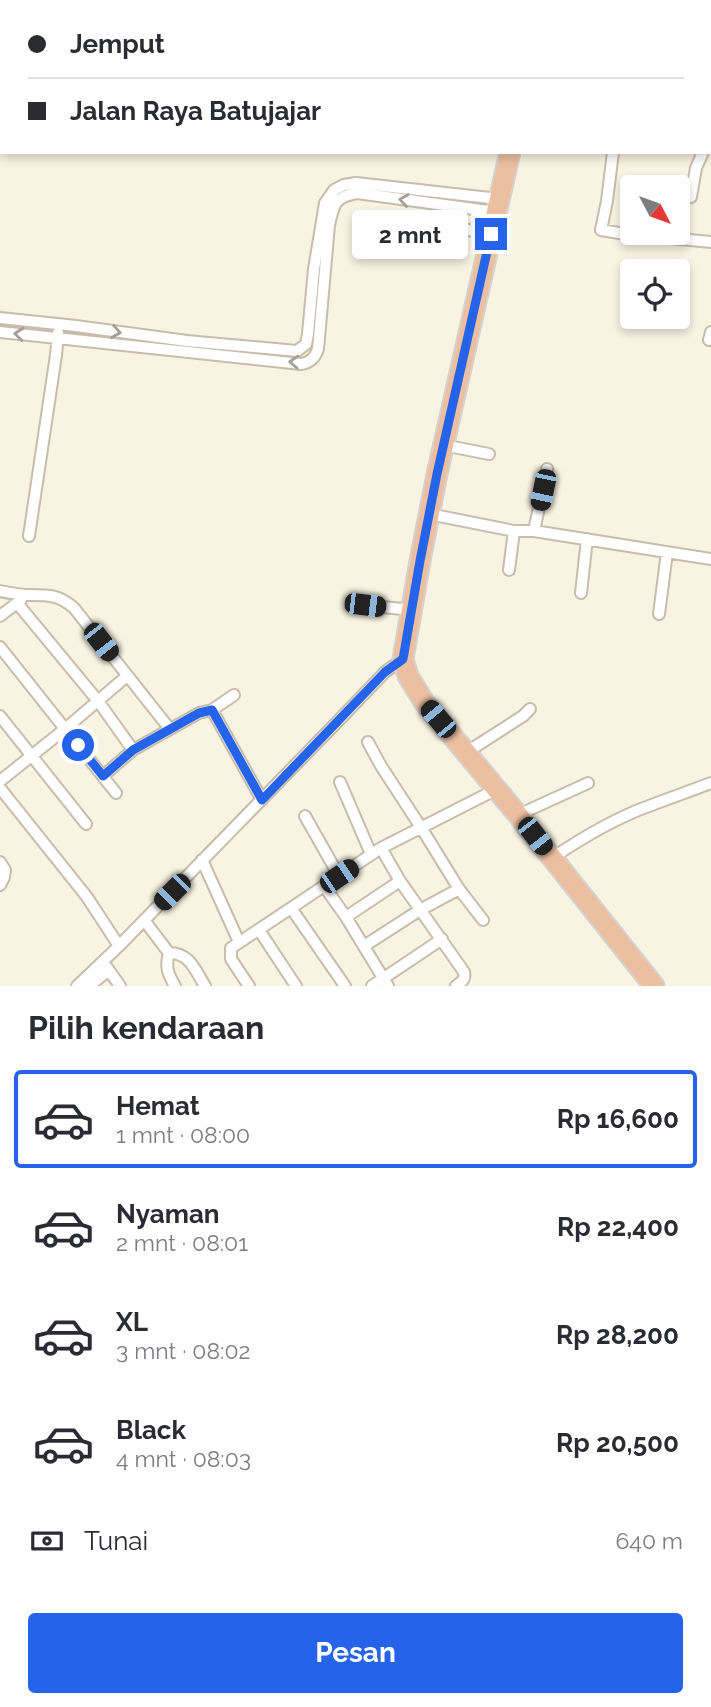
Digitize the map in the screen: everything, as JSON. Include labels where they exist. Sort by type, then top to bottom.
[{"type":"highway","points":[[510,154],[443,445],[403,656],[408,676],[424,702],[654,986]]},
{"type":"street","points":[[613,154],[607,201],[600,228],[602,231],[711,242]]},
{"type":"street","points":[[691,197],[696,168],[702,154]]},
{"type":"street","points":[[0,318],[187,341],[297,351],[306,344],[324,203],[334,190],[356,183],[498,205]]},
{"type":"street","points":[[0,332],[308,363],[318,349],[329,225],[334,206],[343,196],[357,193],[498,205]]},
{"type":"street","points":[[417,221],[491,234]]},
{"type":"street","points":[[29,536],[57,355],[58,324]]},
{"type":"street","points":[[443,445],[489,454]]},
{"type":"street","points":[[534,531],[547,469]]},
{"type":"street","points":[[429,514],[514,531],[534,531],[711,559]]},
{"type":"street","points":[[509,570],[514,531]]},
{"type":"street","points":[[581,593],[587,539]]},
{"type":"street","points":[[659,614],[667,552]]},
{"type":"street","points":[[0,592],[44,594],[65,600],[75,608],[169,729]]},
{"type":"street","points":[[0,616],[29,595]]},
{"type":"street","points":[[17,603],[98,701],[133,750]]},
{"type":"street","points":[[365,605],[410,617]]},
{"type":"street","points":[[0,648],[116,793]]},
{"type":"street","points":[[89,986],[144,920],[403,656]]},
{"type":"street","points":[[0,781],[127,676]]},
{"type":"street","points":[[103,776],[133,750],[199,713],[212,710],[234,695]]},
{"type":"street","points":[[467,752],[530,709]]},
{"type":"street","points":[[212,710],[262,800]]},
{"type":"street","points":[[0,716],[86,824]]},
{"type":"street","points":[[368,742],[458,889],[483,920]]},
{"type":"street","points":[[340,782],[376,851],[464,972],[464,980],[456,986]]},
{"type":"street","points":[[518,815],[588,783]]},
{"type":"street","points":[[552,858],[647,806],[711,783]]},
{"type":"street","points":[[0,788],[88,897],[120,946]]},
{"type":"street","points":[[249,986],[231,959],[230,948],[376,851],[497,789]]},
{"type":"street","points":[[305,816],[339,876]]},
{"type":"street","points":[[202,860],[239,942]]},
{"type":"street","points":[[0,862],[5,870],[0,885]]},
{"type":"street","points":[[346,917],[400,881]]},
{"type":"street","points":[[324,886],[386,982]]},
{"type":"street","points":[[364,946],[458,889]]},
{"type":"street","points":[[291,908],[345,986]]},
{"type":"street","points":[[144,920],[169,953]]},
{"type":"street","points":[[259,930],[296,986]]},
{"type":"street","points":[[372,986],[386,982],[442,939]]},
{"type":"street","points":[[169,953],[167,972],[175,986]]},
{"type":"street","points":[[169,953],[179,953],[186,957],[205,986]]},
{"type":"street","points":[[77,986],[106,966]]},
{"type":"street","points":[[106,966],[120,986]]},
{"type":"route","points":[[78,745],[103,776],[133,750],[199,713],[212,710],[262,800],[364,693],[403,659],[437,474],[491,234]]}]
